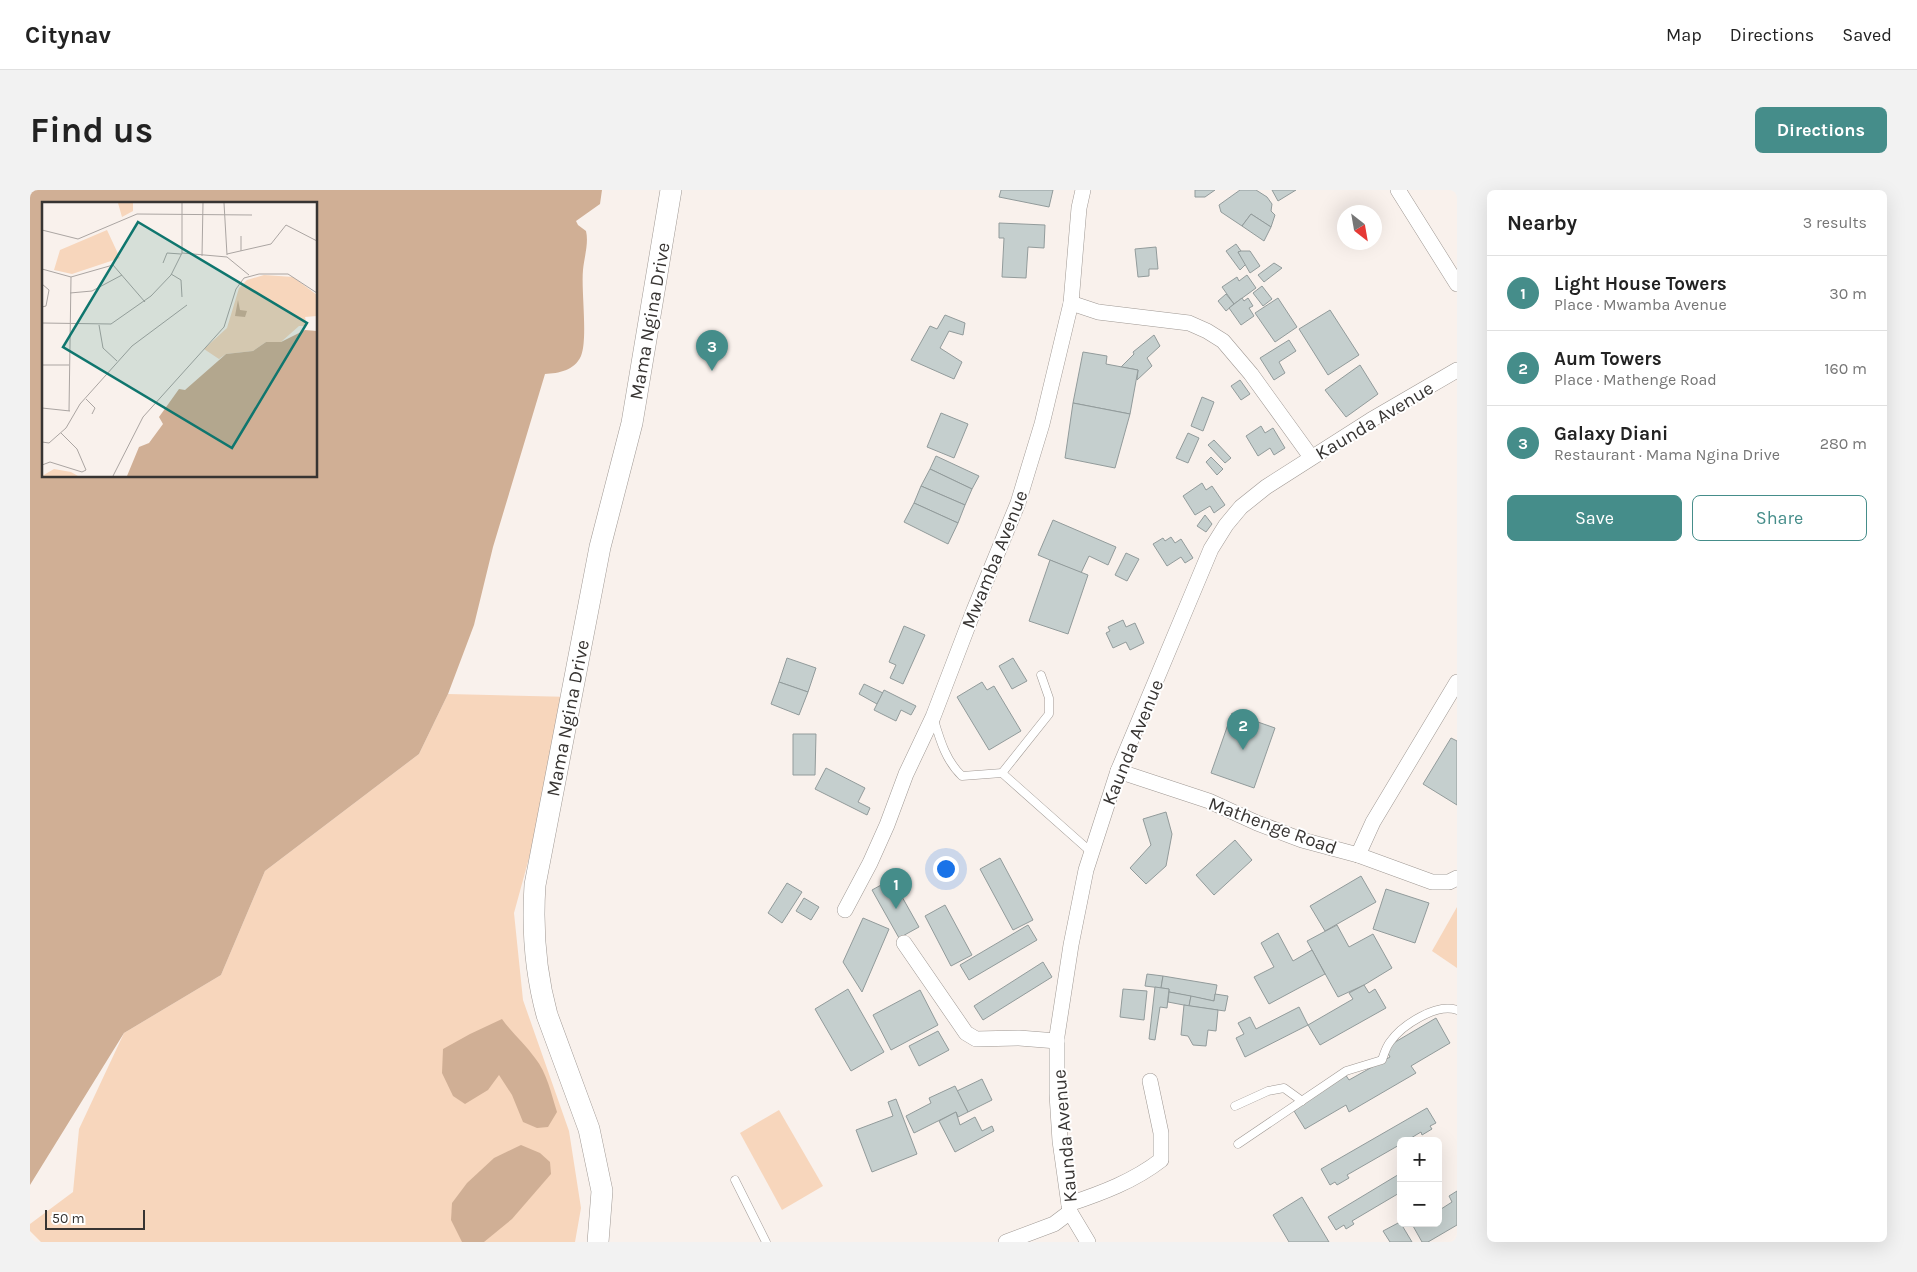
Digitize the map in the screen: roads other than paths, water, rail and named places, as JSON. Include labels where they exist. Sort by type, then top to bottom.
[{"type":"street","name":"Mama Ngina Drive","points":[[598,1242],[602,1191],[589,1129],[547,1015],[543,999],[534,952],[534,894],[543,837],[597,566],[632,422],[671,190]]},
{"type":"street","name":"Mwamba Avenue","points":[[845,910],[874,855],[906,774],[933,717],[1018,503],[1042,424],[1071,303],[1083,190]]},
{"type":"street","points":[[1398,190],[1457,284]]},
{"type":"street","points":[[1071,303],[1098,312],[1189,323],[1207,330],[1223,341],[1251,374],[1311,457]]},
{"type":"street","name":"Kaunda Avenue","points":[[1088,1242],[1070,1208],[1060,1141],[1057,1094],[1057,1040],[1071,945],[1086,870],[1118,771],[1211,549],[1226,524],[1241,507],[1266,487],[1371,420],[1457,370]]},
{"type":"street","points":[[1358,854],[1373,822],[1457,682]]},
{"type":"street","name":"Mathenge Road","points":[[1118,771],[1208,801],[1257,823],[1302,840],[1358,854],[1432,882],[1449,882],[1457,878]]},
{"type":"street","points":[[904,943],[966,1033],[976,1039],[1019,1038],[1057,1040]]},
{"type":"street","points":[[1006,1242],[1054,1224],[1070,1208],[1146,1172],[1162,1160],[1161,1133],[1150,1081]]},
{"type":"lane","points":[[1002,773],[1049,714],[1049,698],[1041,675]]},
{"type":"lane","points":[[933,717],[939,738],[953,767],[962,776],[1002,773],[1091,852]]},
{"type":"lane","points":[[1238,1144],[1346,1071],[1382,1060],[1390,1042],[1407,1026],[1427,1013],[1445,1008],[1457,1010]]},
{"type":"lane","points":[[1235,1106],[1268,1091],[1284,1088],[1302,1101]]},
{"type":"lane","points":[[735,1180],[766,1242]]},
{"type":"place","name":"Galaxy Diani","points":[[712,371]]},
{"type":"place","name":"Aum Towers","points":[[1243,750]]},
{"type":"place","name":"Light House Towers","points":[[896,909]]}]
